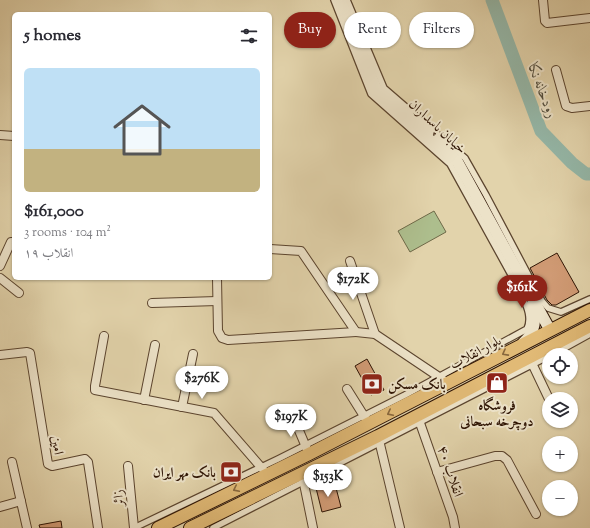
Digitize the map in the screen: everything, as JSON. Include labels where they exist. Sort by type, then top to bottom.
[{"type":"main road","name":"خیابان پاسداران","points":[[340,0],[377,90],[457,161],[550,330]]},
{"type":"main road","points":[[522,344],[531,335],[535,322],[531,296]]},
{"type":"main road","name":"بلوار انقلاب","points":[[158,528],[176,524],[264,471],[444,379],[522,344],[590,310]]},
{"type":"main road","name":"بلوار انقلاب","points":[[190,528],[303,478],[531,361],[557,343],[590,326]]},
{"type":"main road","points":[[550,330],[557,343]]},
{"type":"street","points":[[217,280],[218,331],[222,338],[228,340],[356,332],[375,334],[444,379],[527,329],[530,318],[520,291],[450,164],[370,94],[334,0]]},
{"type":"street","points":[[347,0],[384,88],[465,158],[542,301],[548,308],[560,312],[590,298]]},
{"type":"street","points":[[543,0],[545,21],[547,23],[590,18]]},
{"type":"street","points":[[556,70],[566,106],[572,108],[590,106]]},
{"type":"street","points":[[0,135],[12,136]]},
{"type":"street","points":[[0,266],[12,242]]},
{"type":"street","points":[[272,249],[301,251],[356,332]]},
{"type":"street","points":[[350,261],[375,334]]},
{"type":"street","points":[[0,278],[19,293]]},
{"type":"street","points":[[152,303],[217,301]]},
{"type":"street","points":[[565,348],[590,334]]},
{"type":"street","points":[[104,336],[95,390],[214,413],[264,471],[134,528]]},
{"type":"street","points":[[144,400],[154,345]]},
{"type":"street","name":"امین","points":[[0,355],[30,353],[48,464],[52,466],[85,459],[88,462],[98,528]]},
{"type":"street","points":[[182,407],[193,354]]},
{"type":"street","points":[[400,528],[379,439],[420,423],[531,361],[542,358]]},
{"type":"street","points":[[531,361],[546,392]]},
{"type":"street","points":[[347,389],[366,420]]},
{"type":"street","points":[[292,414],[307,450]]},
{"type":"street","name":"انقلاب ۴۰","points":[[420,423],[453,516],[455,528]]},
{"type":"street","points":[[438,472],[495,456],[502,456],[507,460],[536,514]]},
{"type":"street","points":[[12,462],[27,528]]},
{"type":"street","name":"زائر","points":[[128,466],[134,528]]},
{"type":"street","points":[[213,528],[303,478],[313,528]]},
{"type":"street","points":[[0,507],[21,501]]},
{"type":"green space","points":[[434,211],[446,232],[410,252],[398,231]]},
{"type":"building","points":[[557,253],[579,292],[556,305],[552,305],[547,300],[530,268]]},
{"type":"building","points":[[367,359],[384,390],[371,395],[355,366]]},
{"type":"building","points":[[335,484],[341,507],[322,512],[316,488]]},
{"type":"building","points":[[61,521],[62,528],[40,528],[39,525]]},
{"type":"waterway","name":"رودخانه نکا","points":[[492,0],[541,131],[572,163],[586,174],[590,174]]},
{"type":"place","name":"فروشگاه دوچرخه سبحانی","points":[[497,383]]},
{"type":"place","name":"بانک مسکن","points":[[372,384]]},
{"type":"place","name":"بانک مهر ایران","points":[[231,472]]}]
